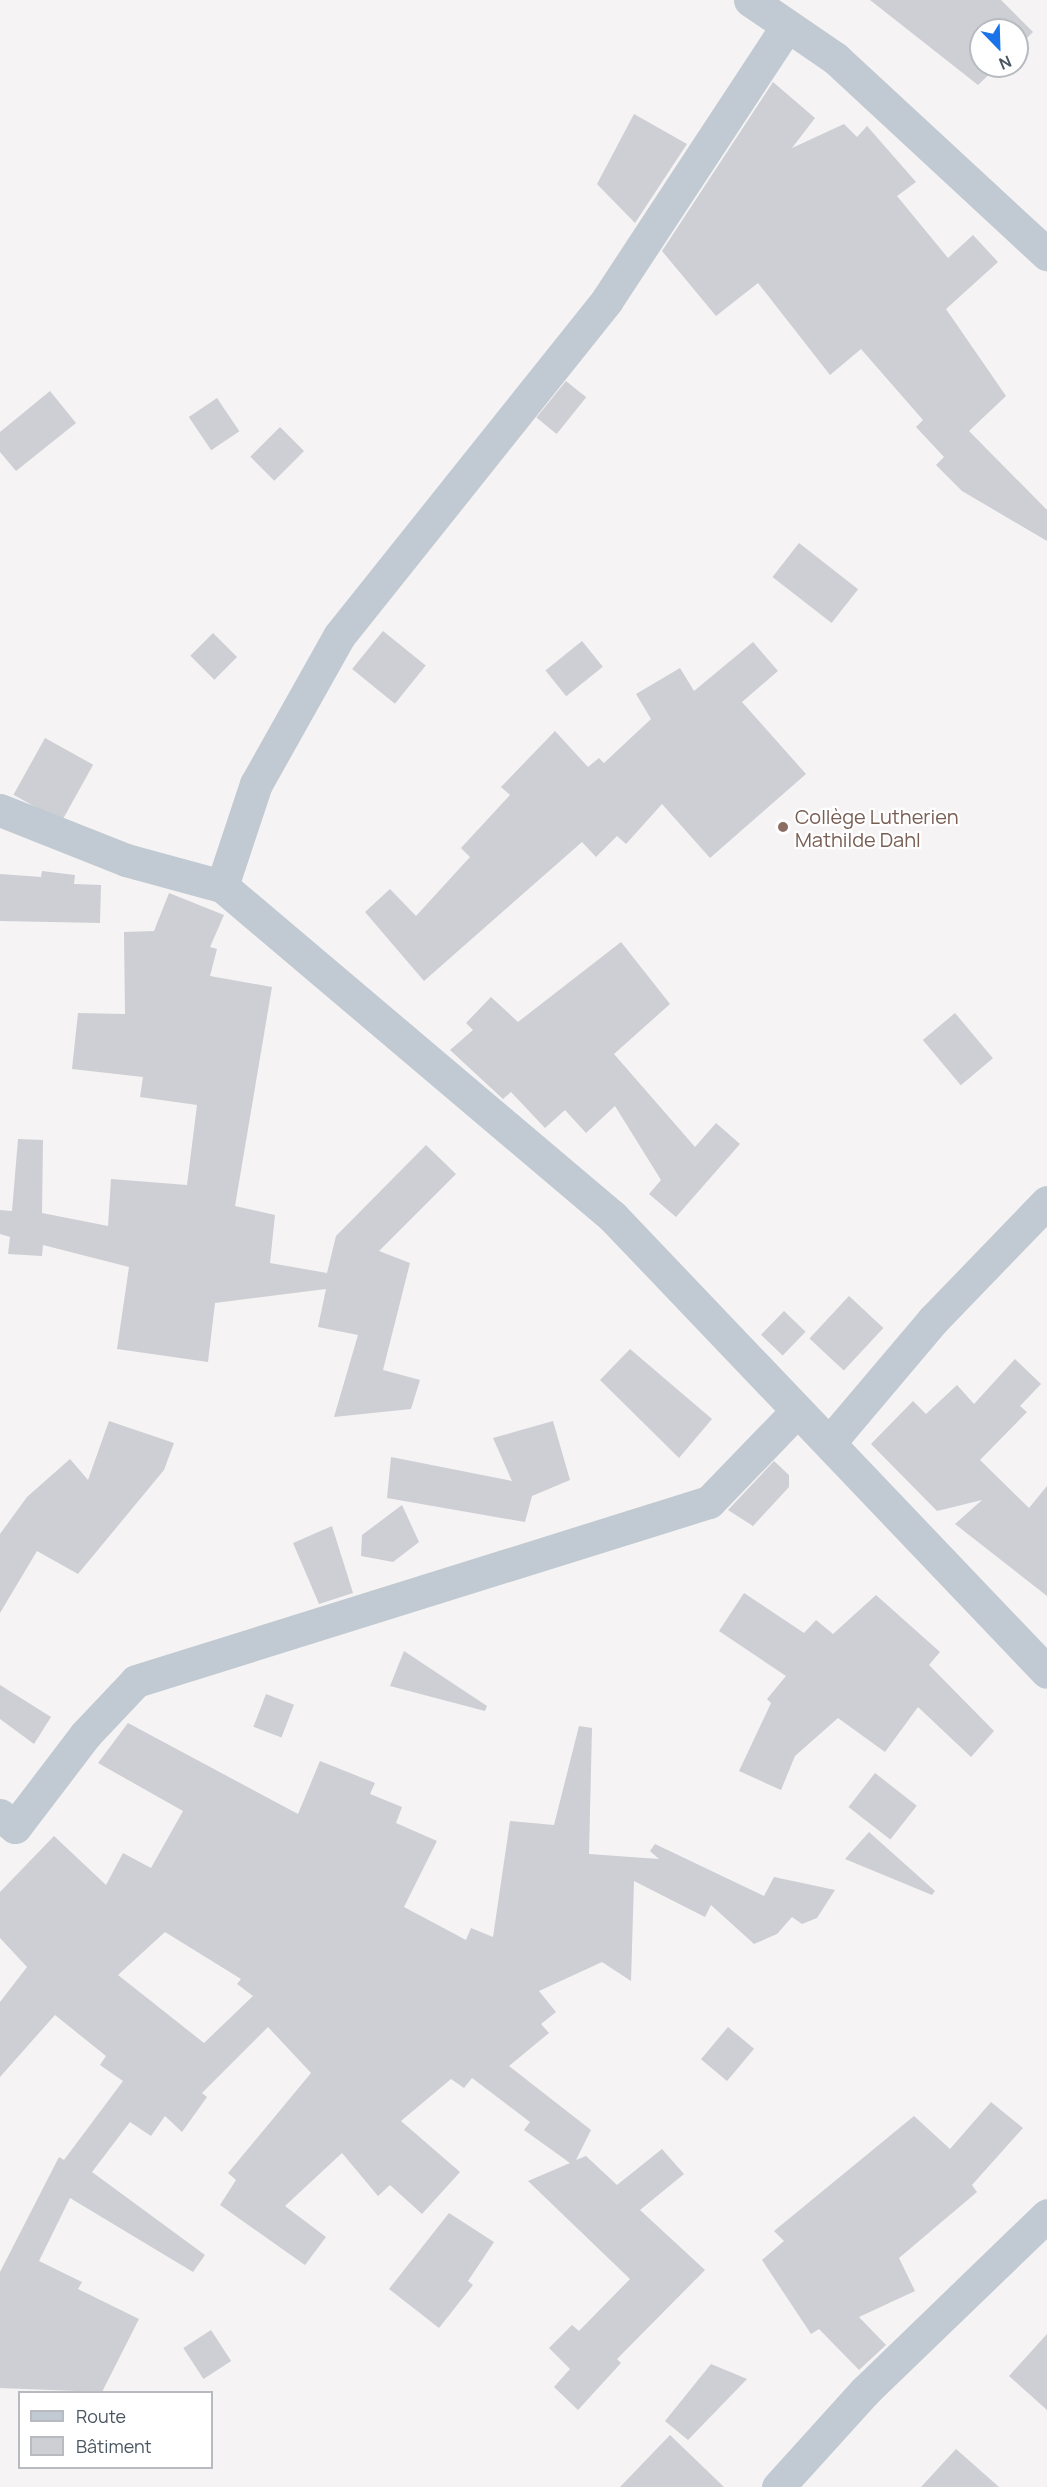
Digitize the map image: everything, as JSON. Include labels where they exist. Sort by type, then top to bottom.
[{"type":"street","points":[[750,0],[835,58],[1047,254]]},
{"type":"street","points":[[222,886],[256,784],[339,636],[607,300],[787,26]]},
{"type":"street","points":[[0,810],[126,860],[222,886],[612,1216],[1047,1672]]},
{"type":"street","points":[[829,1443],[933,1320],[1047,1202]]},
{"type":"street","points":[[0,1815],[15,1827],[85,1735],[136,1681],[709,1502],[797,1411]]},
{"type":"street","points":[[778,2487],[865,2391],[1047,2215]]},
{"type":"building","points":[[870,0],[1001,0],[1019,18],[969,18],[969,78]]},
{"type":"building","points":[[969,78],[985,78],[978,85]]},
{"type":"building","points":[[773,82],[815,118],[792,148],[844,124],[857,137],[867,126],[916,182],[897,196],[948,258],[973,235],[998,262],[946,309],[1006,396],[969,431],[1047,510],[1047,541],[962,491],[936,465],[944,457],[916,427],[923,420],[861,349],[830,375],[758,283],[716,316],[662,251]]},
{"type":"building","points":[[634,114],[687,144],[635,223],[597,184]]},
{"type":"building","points":[[566,381],[586,397],[557,434],[536,418]]},
{"type":"building","points":[[50,391],[76,423],[16,471],[0,452],[0,432]]},
{"type":"building","points":[[217,398],[239,431],[211,450],[189,417]]},
{"type":"building","points":[[280,427],[304,451],[274,481],[250,457]]},
{"type":"building","points":[[799,543],[858,589],[832,623],[773,577]]},
{"type":"building","points":[[383,631],[426,666],[395,704],[352,669]]},
{"type":"building","points":[[213,633],[237,657],[214,680],[190,656]]},
{"type":"building","points":[[582,641],[603,667],[566,696],[545,671]]},
{"type":"building","points":[[753,642],[778,671],[742,702],[806,774],[710,858],[662,804],[626,844],[617,836],[596,857],[582,842],[424,981],[365,912],[390,889],[416,916],[470,857],[461,848],[510,795],[501,787],[555,731],[588,767],[599,758],[604,763],[651,719],[636,694],[680,668],[694,691]]},
{"type":"building","points":[[45,738],[93,765],[62,822],[13,795]]},
{"type":"building","points":[[42,871],[75,875],[74,884],[101,885],[100,923],[0,921],[0,874],[41,877]]},
{"type":"building","points":[[169,893],[224,915],[210,947],[217,949],[210,976],[272,987],[235,1206],[275,1215],[270,1263],[327,1273],[336,1236],[426,1145],[456,1174],[379,1251],[410,1263],[383,1370],[420,1380],[411,1409],[334,1417],[358,1335],[318,1327],[326,1289],[215,1303],[208,1362],[117,1349],[129,1267],[43,1245],[42,1256],[8,1254],[10,1237],[0,1234],[0,1210],[12,1211],[18,1139],[43,1140],[42,1213],[108,1226],[111,1179],[187,1185],[197,1105],[140,1097],[143,1077],[72,1069],[78,1013],[125,1014],[124,932],[154,931]]},
{"type":"building","points":[[621,942],[670,1004],[614,1054],[695,1147],[716,1123],[740,1144],[676,1217],[649,1194],[661,1180],[615,1106],[586,1133],[565,1110],[545,1128],[511,1092],[503,1099],[450,1050],[473,1030],[466,1023],[491,997],[518,1022]]},
{"type":"building","points":[[955,1013],[993,1058],[961,1085],[923,1040]]},
{"type":"building","points":[[849,1296],[883,1328],[844,1370],[809,1338]]},
{"type":"building","points":[[784,1311],[806,1332],[783,1356],[761,1335]]},
{"type":"building","points":[[630,1349],[712,1419],[679,1458],[600,1380]]},
{"type":"building","points":[[1015,1359],[1041,1384],[1020,1406],[1027,1412],[980,1460],[1029,1508],[1047,1486],[1047,1596],[955,1524],[982,1500],[937,1511],[871,1444],[913,1401],[926,1414],[957,1385],[974,1404]]},
{"type":"building","points":[[109,1421],[174,1443],[164,1470],[78,1574],[37,1551],[0,1613],[0,1534],[27,1497],[70,1459],[88,1480]]},
{"type":"building","points":[[553,1421],[570,1480],[532,1496],[525,1522],[387,1498],[391,1457],[512,1481],[493,1438]]},
{"type":"building","points":[[774,1461],[789,1475],[789,1487],[753,1526],[728,1510]]},
{"type":"building","points":[[402,1505],[419,1542],[393,1562],[361,1556],[362,1535]]},
{"type":"building","points":[[332,1526],[353,1593],[319,1604],[293,1543]]},
{"type":"building","points":[[744,1593],[804,1633],[816,1620],[833,1634],[876,1595],[940,1652],[929,1665],[994,1731],[971,1757],[918,1707],[885,1752],[838,1718],[795,1756],[781,1790],[739,1771],[771,1703],[767,1699],[786,1676],[719,1631]]},
{"type":"building","points":[[404,1651],[487,1706],[485,1711],[390,1686]]},
{"type":"building","points":[[0,1685],[51,1717],[34,1744],[0,1719]]},
{"type":"building","points":[[266,1694],[294,1705],[281,1737],[253,1727]]},
{"type":"building","points":[[128,1723],[298,1814],[320,1761],[375,1783],[370,1794],[402,1807],[396,1823],[437,1841],[404,1907],[466,1940],[471,1928],[493,1937],[510,1821],[554,1825],[579,1726],[592,1728],[589,1854],[659,1859],[650,1851],[655,1844],[764,1896],[774,1877],[835,1890],[817,1918],[802,1924],[792,1917],[777,1934],[754,1944],[711,1905],[705,1917],[634,1881],[631,1981],[602,1962],[539,1991],[556,2012],[541,2024],[549,2033],[509,2066],[591,2130],[576,2160],[586,2156],[617,2185],[662,2149],[684,2174],[640,2210],[705,2270],[617,2359],[621,2363],[578,2410],[554,2387],[570,2369],[549,2348],[572,2325],[579,2331],[630,2279],[528,2181],[570,2163],[524,2130],[530,2122],[472,2078],[464,2088],[451,2079],[401,2121],[460,2172],[422,2214],[390,2185],[378,2196],[342,2153],[285,2206],[326,2237],[305,2265],[220,2205],[236,2180],[228,2173],[311,2073],[268,2027],[202,2093],[207,2097],[182,2132],[165,2116],[151,2136],[130,2122],[92,2172],[205,2255],[193,2272],[70,2198],[39,2261],[82,2282],[78,2289],[139,2319],[103,2391],[0,2388],[0,2272],[59,2157],[64,2160],[123,2081],[100,2065],[106,2056],[55,2015],[0,2077],[0,2002],[27,1967],[0,1938],[0,1892],[54,1836],[106,1885],[123,1853],[151,1868],[183,1811],[98,1763]],"holes":[[[165,1932],[241,1979],[237,1984],[253,1996],[204,2043],[118,1975]]]},
{"type":"building","points":[[875,1773],[917,1806],[890,1840],[849,1807]]},
{"type":"building","points":[[869,1832],[935,1891],[932,1895],[845,1859]]},
{"type":"building","points":[[728,2027],[754,2049],[727,2081],[701,2059]]},
{"type":"building","points":[[991,2102],[1023,2128],[972,2185],[977,2192],[899,2258],[915,2291],[859,2317],[886,2345],[859,2370],[819,2329],[811,2334],[762,2260],[784,2241],[774,2231],[914,2116],[950,2149]]},
{"type":"building","points":[[449,2213],[494,2242],[468,2281],[473,2285],[439,2328],[389,2289]]},
{"type":"building","points":[[211,2330],[231,2361],[203,2379],[183,2348]]},
{"type":"building","points":[[1047,2334],[1047,2410],[1009,2376]]},
{"type":"building","points":[[711,2364],[747,2379],[688,2440],[665,2421]]},
{"type":"building","points":[[670,2435],[724,2487],[620,2487]]},
{"type":"building","points":[[956,2449],[999,2487],[921,2487]]},
{"type":"place","name":"Collège Lutherien Mathilde Dahl","points":[[783,827]]}]
